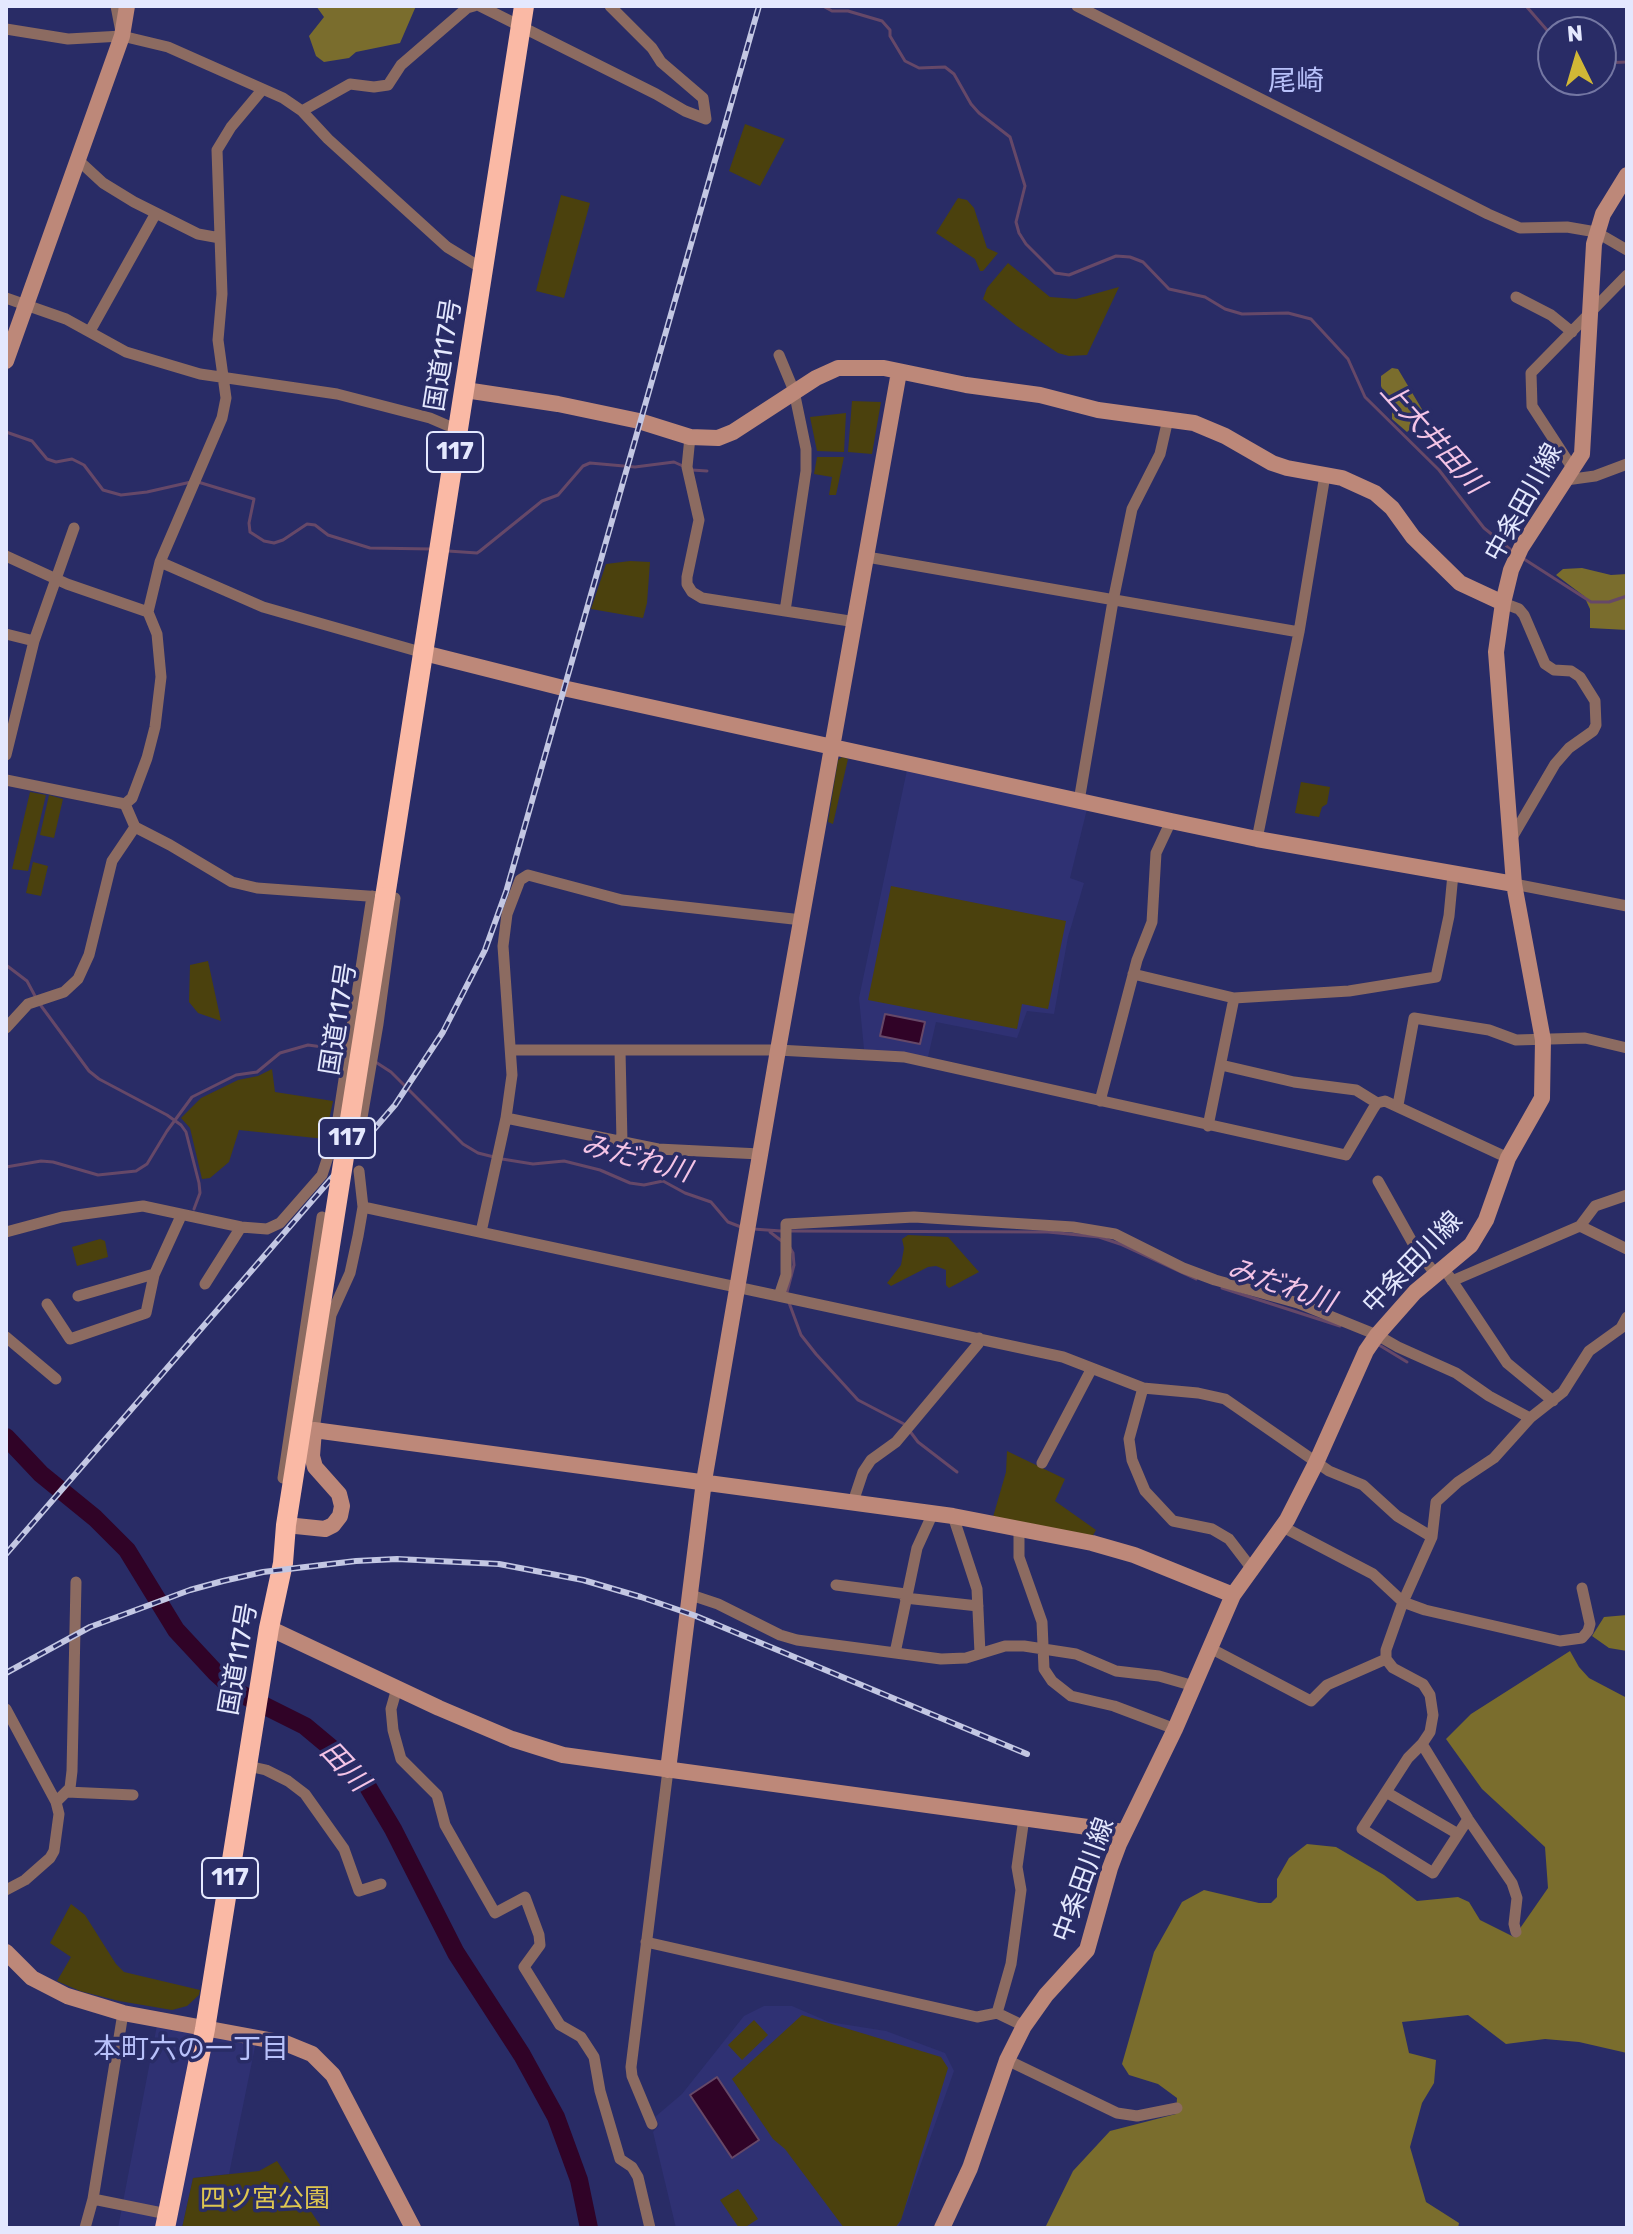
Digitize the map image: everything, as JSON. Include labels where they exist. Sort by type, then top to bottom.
[{"type":"highway","name":"国道117号","points":[[166,2221],[205,2029],[269,1628],[283,1563],[378,896],[424,653],[522,15]]},
{"type":"street","points":[[116,6],[122,36]]},
{"type":"street","points":[[6,361],[122,36],[127,6]]},
{"type":"street","points":[[302,111],[350,84],[388,85],[401,65],[467,8],[477,6],[522,15],[685,111],[706,119],[703,98],[661,62],[652,48],[610,6]]},
{"type":"street","points":[[1077,6],[1249,95],[1520,228],[1567,227],[1596,232],[1627,250]]},
{"type":"street","points":[[6,29],[68,39],[122,36],[168,47],[283,98],[302,111],[328,139],[447,247],[483,269]]},
{"type":"street","points":[[125,804],[132,798],[147,758],[160,700],[161,657],[157,634],[148,612],[160,562],[222,418],[226,398],[218,340],[222,294],[217,150],[231,127],[262,90]]},
{"type":"street","points":[[77,159],[103,183],[156,213],[198,234],[220,238]]},
{"type":"street","name":"中条田川線","points":[[942,2228],[970,2168],[1007,2060],[1024,2026],[1046,1995],[1087,1950],[1110,1868],[1124,1832],[1175,1729],[1233,1595],[1283,1527],[1316,1463],[1366,1351],[1415,1292],[1444,1275],[1471,1245],[1486,1220],[1508,1158],[1542,1098],[1543,1040],[1514,884],[1496,652],[1511,570],[1521,548],[1582,454],[1596,232],[1603,214],[1627,175]]},
{"type":"street","points":[[90,331],[156,213]]},
{"type":"street","points":[[1627,275],[1531,373],[1529,394],[1537,416],[1570,475],[1577,481],[1627,464]]},
{"type":"street","points":[[1516,297],[1551,315],[1572,332]]},
{"type":"street","points":[[6,298],[66,319],[126,352],[224,379],[337,394],[430,418],[458,430]]},
{"type":"street","points":[[779,355],[794,391],[806,449],[806,471],[785,611]]},
{"type":"street","points":[[465,390],[558,404],[639,421],[690,437],[718,438],[838,368],[884,368],[966,385],[1040,395],[1098,410],[1209,428],[1272,463],[1342,478],[1375,493],[1392,508],[1413,537],[1460,583],[1519,609],[1545,664],[1554,670],[1571,671],[1580,677],[1595,701],[1596,725],[1593,731],[1569,748],[1555,764],[1509,841]]},
{"type":"street","points":[[652,2124],[631,2067],[704,1481],[899,372]]},
{"type":"street","points":[[1079,801],[1132,509],[1160,454],[1168,419]]},
{"type":"street","points":[[690,437],[687,467],[699,520],[687,584],[692,592],[702,598],[856,622]]},
{"type":"street","points":[[1257,839],[1299,632],[1325,475]]},
{"type":"street","points":[[6,755],[34,641],[54,577],[74,528]]},
{"type":"street","points":[[6,556],[148,612]]},
{"type":"street","points":[[867,557],[1299,632]]},
{"type":"street","points":[[160,562],[263,607],[424,653],[563,688],[1257,839],[1627,906]]},
{"type":"street","points":[[6,634],[34,641]]},
{"type":"street","points":[[6,780],[125,804]]},
{"type":"street","points":[[125,804],[135,827],[232,882],[257,888],[395,898],[358,1141]]},
{"type":"street","points":[[1100,1101],[1133,974],[1152,922],[1156,853],[1171,821]]},
{"type":"street","points":[[6,1028],[28,1004],[64,992],[78,979],[89,955],[112,861],[135,827]]},
{"type":"street","points":[[1133,974],[1234,998],[1349,991],[1436,977],[1449,916],[1453,874]]},
{"type":"street","points":[[481,1232],[506,1118],[512,1050],[503,946],[507,914],[520,880],[528,875],[622,900],[802,920]]},
{"type":"street","points":[[6,1232],[62,1217],[143,1206],[241,1227],[267,1229],[280,1223],[322,1175],[336,1132],[378,896]]},
{"type":"street","points":[[1208,1126],[1234,998]]},
{"type":"street","points":[[1398,1105],[1414,1018],[1489,1030],[1516,1040],[1585,1038],[1627,1048]]},
{"type":"street","points":[[512,1050],[778,1050],[904,1057],[1346,1155],[1377,1103],[1385,1101],[1508,1158]]},
{"type":"street","points":[[620,1050],[622,1142]]},
{"type":"street","points":[[1221,1065],[1294,1082],[1356,1090],[1377,1103]]},
{"type":"street","points":[[342,1085],[367,1087]]},
{"type":"street","points":[[506,1118],[658,1149],[760,1154]]},
{"type":"street","points":[[322,1217],[279,1508],[286,1525],[325,1529],[340,1516],[342,1506],[339,1494],[315,1467],[312,1456],[314,1430],[331,1315],[350,1273],[363,1207],[359,1171]]},
{"type":"street","points":[[1378,1181],[1415,1247],[1444,1275],[1507,1363],[1553,1401]]},
{"type":"street","points":[[1444,1275],[1580,1226],[1595,1206],[1627,1195]]},
{"type":"street","points":[[363,1207],[1063,1357],[1143,1388],[1225,1399],[1316,1463],[1363,1485],[1397,1516],[1432,1537]]},
{"type":"street","points":[[47,1304],[70,1339],[146,1313],[154,1274],[181,1216]]},
{"type":"street","points":[[779,1296],[786,1275],[786,1224],[914,1217],[1073,1227],[1115,1234],[1183,1268],[1298,1303],[1377,1335],[1456,1373],[1489,1396],[1530,1418]]},
{"type":"street","points":[[1580,1226],[1627,1249]]},
{"type":"street","points":[[205,1284],[241,1227]]},
{"type":"street","points":[[319,1238],[356,1244]]},
{"type":"street","points":[[78,1296],[154,1274]]},
{"type":"street","points":[[1468,1819],[1433,1873],[1362,1829],[1408,1758],[1430,1732],[1433,1715],[1430,1695],[1423,1684],[1393,1668],[1386,1659],[1386,1650],[1432,1537],[1436,1502],[1458,1482],[1494,1458],[1530,1418],[1563,1392],[1589,1351],[1621,1328],[1627,1317]]},
{"type":"street","points":[[6,1337],[56,1379]]},
{"type":"street","points":[[853,1502],[863,1472],[871,1460],[896,1442],[978,1344],[979,1338]]},
{"type":"street","points":[[1042,1463],[1092,1368]]},
{"type":"street","points":[[1143,1388],[1129,1439],[1132,1460],[1145,1491],[1173,1521],[1212,1529],[1229,1539],[1252,1569]]},
{"type":"street","points":[[314,1430],[953,1516],[1134,1555],[1233,1595]]},
{"type":"street","points":[[895,1653],[917,1548],[933,1513]]},
{"type":"street","points":[[953,1516],[977,1589],[980,1653]]},
{"type":"street","points":[[1283,1527],[1373,1574],[1403,1602],[1425,1610],[1566,1642],[1582,1638],[1588,1631],[1590,1624],[1582,1588]]},
{"type":"street","points":[[1019,1528],[1019,1557],[1042,1622],[1044,1669],[1052,1681],[1071,1696],[1114,1706],[1175,1729]]},
{"type":"street","points":[[56,1802],[70,1788],[72,1771],[76,1582]]},
{"type":"street","points":[[836,1585],[978,1606]]},
{"type":"street","points":[[691,1595],[718,1604],[780,1635],[941,1659],[966,1658],[1005,1646],[1024,1646],[1076,1654],[1116,1671],[1159,1676],[1194,1686]]},
{"type":"street","points":[[269,1628],[512,1739],[563,1755],[1124,1832]]},
{"type":"street","points":[[1210,1648],[1311,1701],[1327,1685],[1386,1659]]},
{"type":"street","points":[[397,1688],[391,1709],[401,1759],[437,1795],[445,1825],[495,1913],[525,1897],[540,1945],[524,1967],[560,2025],[581,2037],[594,2057],[600,2091],[620,2159],[632,2167],[638,2177],[650,2228]]},
{"type":"street","points":[[6,1709],[56,1802],[59,1814],[58,1833],[50,1858],[25,1880],[6,1890]]},
{"type":"street","points":[[1422,1744],[1512,1883],[1517,1898],[1516,1932]]},
{"type":"street","points":[[248,1766],[266,1770],[305,1794],[344,1849],[359,1891],[381,1884]]},
{"type":"street","points":[[67,1792],[133,1795]]},
{"type":"street","points":[[1386,1792],[1458,1834]]},
{"type":"street","points":[[997,2013],[1011,1964],[1021,1890],[1017,1867],[1024,1818]]},
{"type":"street","points":[[646,1942],[977,2017],[997,2013],[1024,2026]]},
{"type":"street","points":[[6,1952],[32,1978],[56,1990],[123,2013],[285,2043],[312,2054],[333,2075],[413,2228]]},
{"type":"street","points":[[85,2228],[93,2199],[123,2013]]},
{"type":"street","points":[[1007,2060],[1117,2113],[1137,2116],[1177,2108]]},
{"type":"street","points":[[93,2199],[166,2221]]},
{"type":"shaded area","points":[[316,6],[416,6],[400,43],[324,62],[316,56],[309,36],[324,17]]},
{"type":"shaded area","points":[[1392,368],[1398,369],[1423,411],[1420,420],[1407,432],[1392,419],[1392,411],[1381,386],[1381,376]]},
{"type":"shaded area","points":[[1582,568],[1611,575],[1627,574],[1627,630],[1590,628],[1590,609],[1584,596],[1556,575],[1563,569]]},
{"type":"shaded area","points":[[907,770],[1087,809],[1070,878],[1084,883],[1068,937],[1054,1014],[1027,1011],[1017,1038],[936,1022],[928,1057],[864,1049],[859,998]]},
{"type":"shaded area","points":[[885,1014],[925,1022],[920,1044],[880,1036]]},
{"type":"shaded area","points":[[1627,1615],[1627,1651],[1609,1648],[1592,1636],[1604,1617]]},
{"type":"shaded area","points":[[1570,1651],[1589,1678],[1627,1698],[1627,2053],[1579,2042],[1545,2039],[1506,2044],[1468,2015],[1402,2022],[1409,2053],[1436,2060],[1434,2083],[1422,2103],[1410,2147],[1426,2202],[1459,2223],[1458,2228],[1045,2228],[1073,2171],[1110,2131],[1176,2114],[1177,2098],[1158,2084],[1129,2075],[1122,2064],[1154,1952],[1182,1902],[1204,1890],[1271,1903],[1277,1897],[1277,1879],[1289,1858],[1307,1844],[1336,1847],[1384,1875],[1417,1901],[1458,1897],[1469,1902],[1480,1920],[1514,1937],[1548,1888],[1545,1847],[1482,1789],[1446,1739],[1471,1714]]},
{"type":"shaded area","points":[[764,2006],[792,2006],[829,2022],[886,2031],[945,2053],[954,2071],[898,2228],[676,2228],[653,2132],[659,2125],[655,2117],[682,2094],[744,2016]]},
{"type":"shaded area","points":[[158,2020],[257,2037],[229,2174],[193,2178],[182,2228],[118,2228]]},
{"type":"shaded area","points":[[717,2077],[759,2140],[732,2158],[690,2095]]},
{"type":"green space","points":[[745,124],[785,139],[760,186],[729,171]]},
{"type":"green space","points":[[561,195],[590,203],[564,298],[536,291]]},
{"type":"green space","points":[[958,198],[967,200],[974,208],[987,248],[998,253],[983,271],[980,271],[975,259],[936,233]]},
{"type":"green space","points":[[1008,263],[1050,297],[1076,299],[1119,287],[1087,355],[1058,353],[983,299],[987,288]]},
{"type":"green space","points":[[852,401],[881,402],[872,454],[848,452]]},
{"type":"green space","points":[[846,413],[844,452],[817,451],[810,417]]},
{"type":"green space","points":[[817,457],[844,457],[836,495],[829,495],[832,477],[814,474]]},
{"type":"green space","points":[[650,562],[643,618],[591,609],[606,564]]},
{"type":"green space","points":[[842,757],[848,759],[833,824],[828,822],[838,760]]},
{"type":"green space","points":[[1301,782],[1330,787],[1327,804],[1322,807],[1319,817],[1295,813]]},
{"type":"green space","points":[[30,792],[46,795],[28,871],[12,869]]},
{"type":"green space","points":[[49,795],[63,799],[54,838],[40,835]]},
{"type":"green space","points":[[33,862],[48,866],[41,896],[26,893]]},
{"type":"green space","points":[[891,886],[1066,921],[1048,1009],[1022,1004],[1017,1029],[868,1000]]},
{"type":"green space","points":[[208,961],[221,1021],[198,1013],[189,1002],[190,965]]},
{"type":"green space","points":[[272,1069],[275,1092],[333,1101],[325,1139],[239,1130],[229,1162],[210,1178],[202,1179],[190,1128],[181,1118],[201,1098],[238,1080]]},
{"type":"green space","points":[[908,1235],[948,1237],[979,1272],[949,1288],[946,1285],[946,1270],[928,1267],[891,1286],[887,1283],[901,1265],[902,1239]]},
{"type":"green space","points":[[100,1239],[105,1241],[108,1257],[77,1266],[72,1247]]},
{"type":"green space","points":[[1007,1451],[1065,1479],[1055,1501],[1096,1530],[1092,1537],[993,1517],[1006,1472]]},
{"type":"green space","points":[[71,1904],[85,1915],[124,1972],[200,1990],[199,1995],[187,2006],[172,2010],[119,2001],[80,1991],[57,1981],[71,1957],[50,1943]]},
{"type":"green space","points":[[802,2015],[941,2057],[948,2068],[901,2220],[895,2228],[844,2228],[785,2149],[773,2139],[732,2079]]},
{"type":"green space","points":[[754,2020],[768,2035],[742,2060],[728,2045]]},
{"type":"green space","name":"四ツ宮公園","points":[[277,2161],[322,2228],[182,2228],[193,2178],[259,2171]]},
{"type":"green space","points":[[738,2189],[758,2219],[744,2228],[739,2228],[720,2200]]},
{"type":"waterway","name":"上大井田川","points":[[823,6],[832,11],[848,11],[882,21],[890,30],[890,36],[905,61],[919,68],[945,67],[954,74],[979,113],[1010,137],[1025,186],[1016,222],[1019,233],[1055,273],[1069,275],[1116,256],[1130,257],[1143,262],[1169,289],[1205,297],[1225,309],[1242,314],[1288,313],[1311,319],[1348,359],[1365,397],[1439,470],[1484,528],[1511,550]]},
{"type":"waterway","points":[[1526,6],[1537,19]]},
{"type":"waterway","points":[[1617,62],[1627,62]]},
{"type":"waterway","points":[[6,432],[32,441],[47,459],[56,462],[72,459],[84,465],[103,490],[121,495],[191,482]]},
{"type":"waterway","points":[[448,551],[477,553],[542,501],[558,495],[583,466],[590,463],[635,467],[674,462],[685,467]]},
{"type":"waterway","points":[[692,470],[707,471]]},
{"type":"waterway","points":[[198,482],[254,499],[250,532],[264,541],[274,543],[283,540],[307,524],[315,525],[328,535],[370,548],[432,549]]},
{"type":"waterway","name":"上大井田川","points":[[1524,559],[1591,602],[1609,602],[1627,596]]},
{"type":"waterway","points":[[6,965],[27,981],[35,996]]},
{"type":"waterway","points":[[39,1003],[89,1071],[181,1125],[186,1132],[199,1183],[200,1193],[194,1209]]},
{"type":"waterway","name":"みだれ川","points":[[6,1167],[41,1161],[98,1175],[136,1171],[147,1164],[192,1097],[236,1075],[257,1072],[280,1053],[308,1045],[345,1050]]},
{"type":"waterway","name":"みだれ川","points":[[374,1061],[391,1072],[463,1144],[478,1153],[494,1157]]},
{"type":"waterway","name":"みだれ川","points":[[502,1159],[533,1164],[564,1161],[644,1185],[663,1181],[711,1202],[728,1222],[741,1227]]},
{"type":"waterway","name":"みだれ川","points":[[753,1229],[781,1231]]},
{"type":"waterway","name":"みだれ川","points":[[789,1231],[1048,1232],[1099,1237],[1196,1279]]},
{"type":"waterway","points":[[770,1232],[783,1242]]},
{"type":"waterway","points":[[787,1292],[794,1265],[789,1246]]},
{"type":"waterway","name":"みだれ川","points":[[1222,1288],[1340,1326]]},
{"type":"waterway","points":[[788,1300],[801,1335],[858,1400],[904,1424]]},
{"type":"waterway","name":"みだれ川","points":[[1379,1345],[1407,1362]]},
{"type":"waterway","points":[[909,1430],[918,1442],[957,1472]]},
{"type":"waterway","name":"田川","points":[[6,1437],[41,1474],[95,1518],[127,1550],[176,1630],[216,1673],[237,1692],[305,1726],[348,1762],[365,1782],[393,1829],[456,1953],[522,2055],[556,2117],[579,2180],[589,2228]]},
{"type":"railway","points":[[6,1554],[395,1105],[443,1032],[485,950],[506,892],[759,6]]},
{"type":"railway","points":[[6,1673],[90,1627],[190,1590],[263,1572],[397,1559],[499,1564],[583,1580],[696,1616],[1027,1754]]},
{"type":"district","name":"尾崎","points":[[1296,82]]},
{"type":"district","name":"本町六の一丁目","points":[[191,2050]]}]
